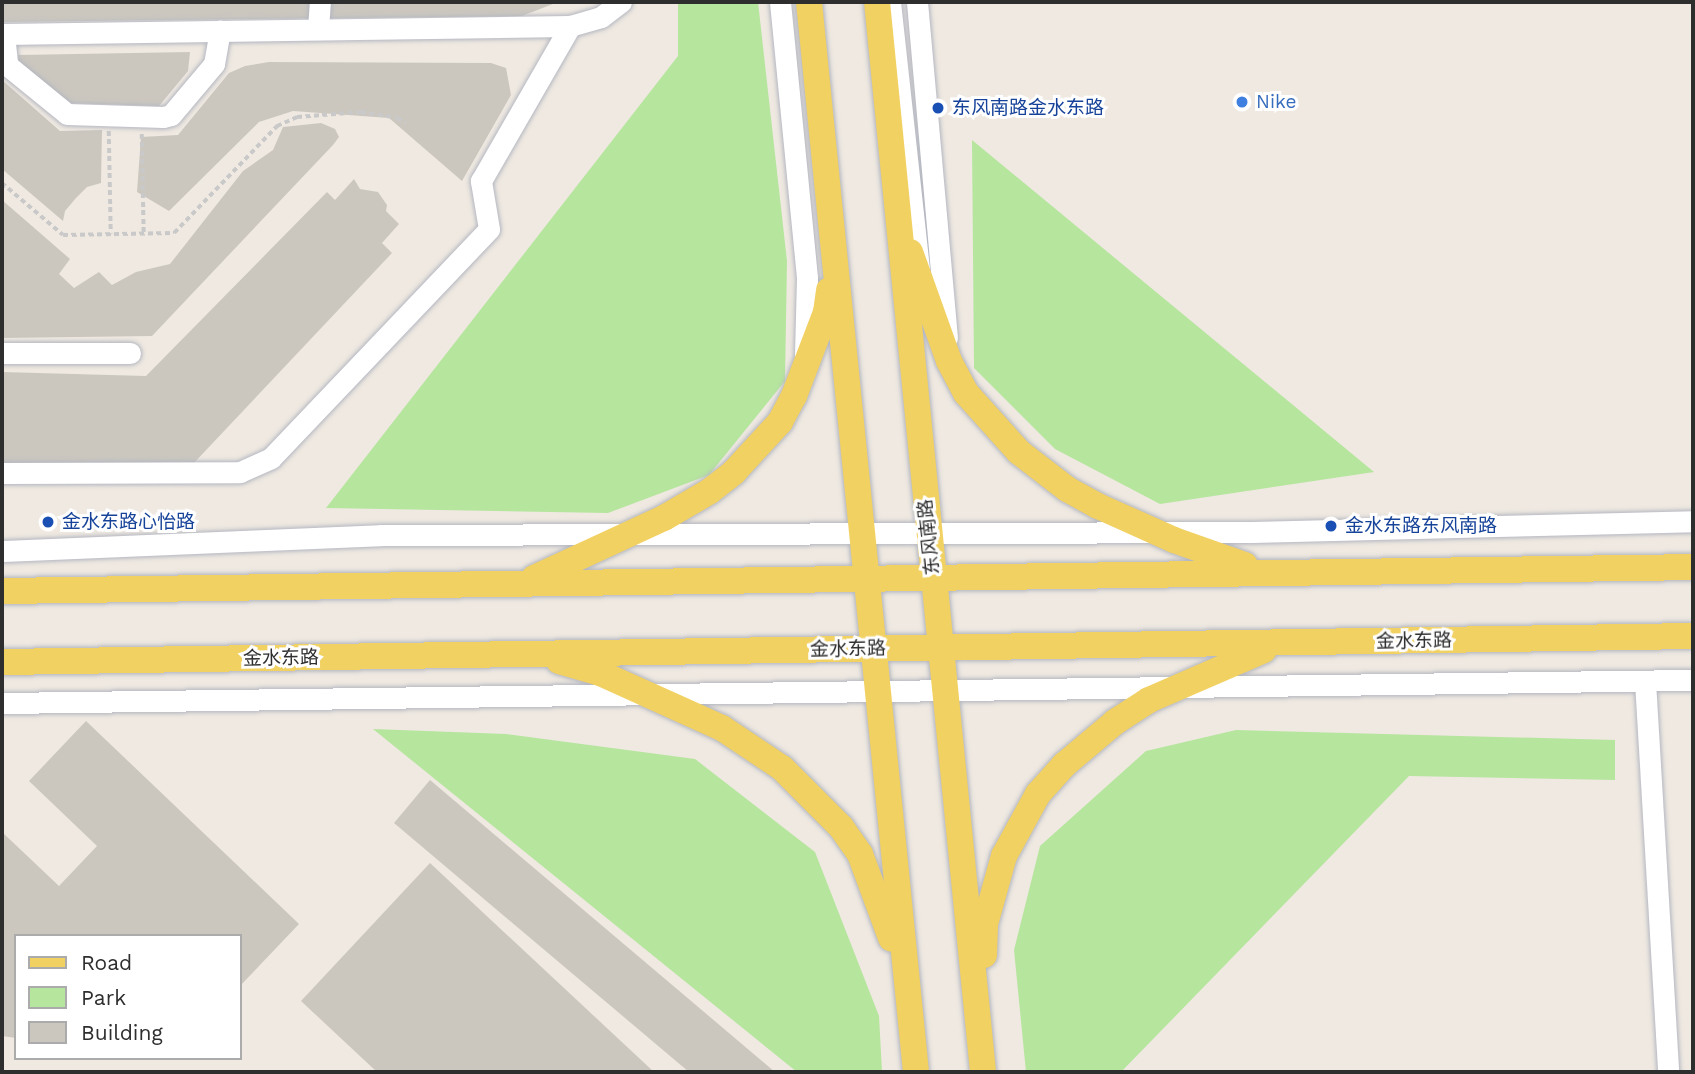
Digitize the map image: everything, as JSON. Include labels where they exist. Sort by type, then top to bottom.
[{"type":"main road","points":[[809,2],[916,1072]]},
{"type":"main road","name":"东风南路","points":[[877,2],[982,1060]]},
{"type":"main road","points":[[898,220],[949,361],[966,393],[981,413],[1040,470],[1098,506],[1220,558],[1270,573]]},
{"type":"main road","points":[[521,584],[629,535],[710,491],[734,472],[780,422],[804,371],[826,312],[833,246]]},
{"type":"main road","points":[[2,591],[1693,567]]},
{"type":"main road","name":"金水东路","points":[[2,662],[1693,636]]},
{"type":"main road","points":[[982,1060],[985,924],[1004,856],[1020,821],[1038,794],[1063,765],[1115,722],[1149,701],[1247,656],[1288,643]]},
{"type":"main road","points":[[533,654],[600,673],[722,728],[782,768],[833,818],[865,865],[907,986]]},
{"type":"street","points":[[318,29],[320,2]]},
{"type":"street","points":[[220,31],[214,64],[171,115],[142,117],[67,114],[7,65],[3,34],[570,26],[601,17],[621,2]]},
{"type":"street","points":[[780,2],[807,278],[804,371]]},
{"type":"street","points":[[890,2],[920,278],[917,418]]},
{"type":"street","points":[[917,2],[938,209],[949,361]]},
{"type":"street","points":[[2,473],[240,471],[271,458],[489,229],[481,181],[570,26]]},
{"type":"street","points":[[2,353],[130,353]]},
{"type":"street","points":[[2,551],[381,536],[1157,532],[1693,522]]},
{"type":"street","points":[[2,703],[1693,680]]},
{"type":"street","points":[[1645,681],[1668,1072]]},
{"type":"path","points":[[2,183],[63,235],[174,233],[277,126],[297,117],[361,112],[397,118],[406,123]]},
{"type":"path","points":[[109,116],[111,234]]},
{"type":"path","points":[[142,117],[144,234]]},
{"type":"green space","points":[[678,2],[758,2],[787,261],[785,381],[709,475],[608,513],[326,508],[678,56]]},
{"type":"green space","points":[[972,140],[1374,472],[1160,504],[1055,449],[974,368]]},
{"type":"green space","points":[[373,729],[506,734],[695,759],[815,852],[879,1016],[882,1072],[797,1072]]},
{"type":"green space","points":[[1236,730],[1615,740],[1615,780],[1409,776],[1121,1072],[1026,1072],[1014,950],[1040,846],[1146,751]]},
{"type":"building","points":[[2,2],[558,2],[522,16],[2,22]]},
{"type":"building","points":[[190,52],[188,71],[159,106],[65,103],[19,65],[18,55]]},
{"type":"building","points":[[269,62],[491,63],[506,68],[511,95],[462,181],[389,118],[293,111],[259,122],[169,211],[137,192],[141,137],[178,135],[229,73],[245,66]]},
{"type":"building","points":[[2,80],[60,131],[102,130],[101,183],[87,187],[76,198],[65,211],[63,221],[2,169]]},
{"type":"building","points":[[321,123],[335,129],[339,137],[333,145],[152,336],[2,338],[2,200],[70,259],[59,274],[74,288],[99,272],[112,285],[136,272],[170,264],[243,171],[273,150],[283,127]]},
{"type":"building","points":[[354,179],[360,189],[378,192],[387,205],[386,211],[399,224],[382,243],[392,253],[192,465],[2,468],[2,372],[146,376],[327,192],[335,200]]},
{"type":"building","points":[[86,721],[299,924],[242,984],[242,934],[14,934],[14,1038],[2,1036],[2,832],[59,886],[97,846],[29,781]]},
{"type":"building","points":[[430,780],[775,1072],[689,1072],[394,823]]},
{"type":"building","points":[[430,863],[654,1072],[377,1072],[301,1001]]},
{"type":"place","name":"Nike","points":[[1242,102]]},
{"type":"place","name":"东风南路金水东路","points":[[938,108]]},
{"type":"place","name":"金水东路心怡路","points":[[48,522]]},
{"type":"place","name":"金水东路东风南路","points":[[1331,526]]}]
